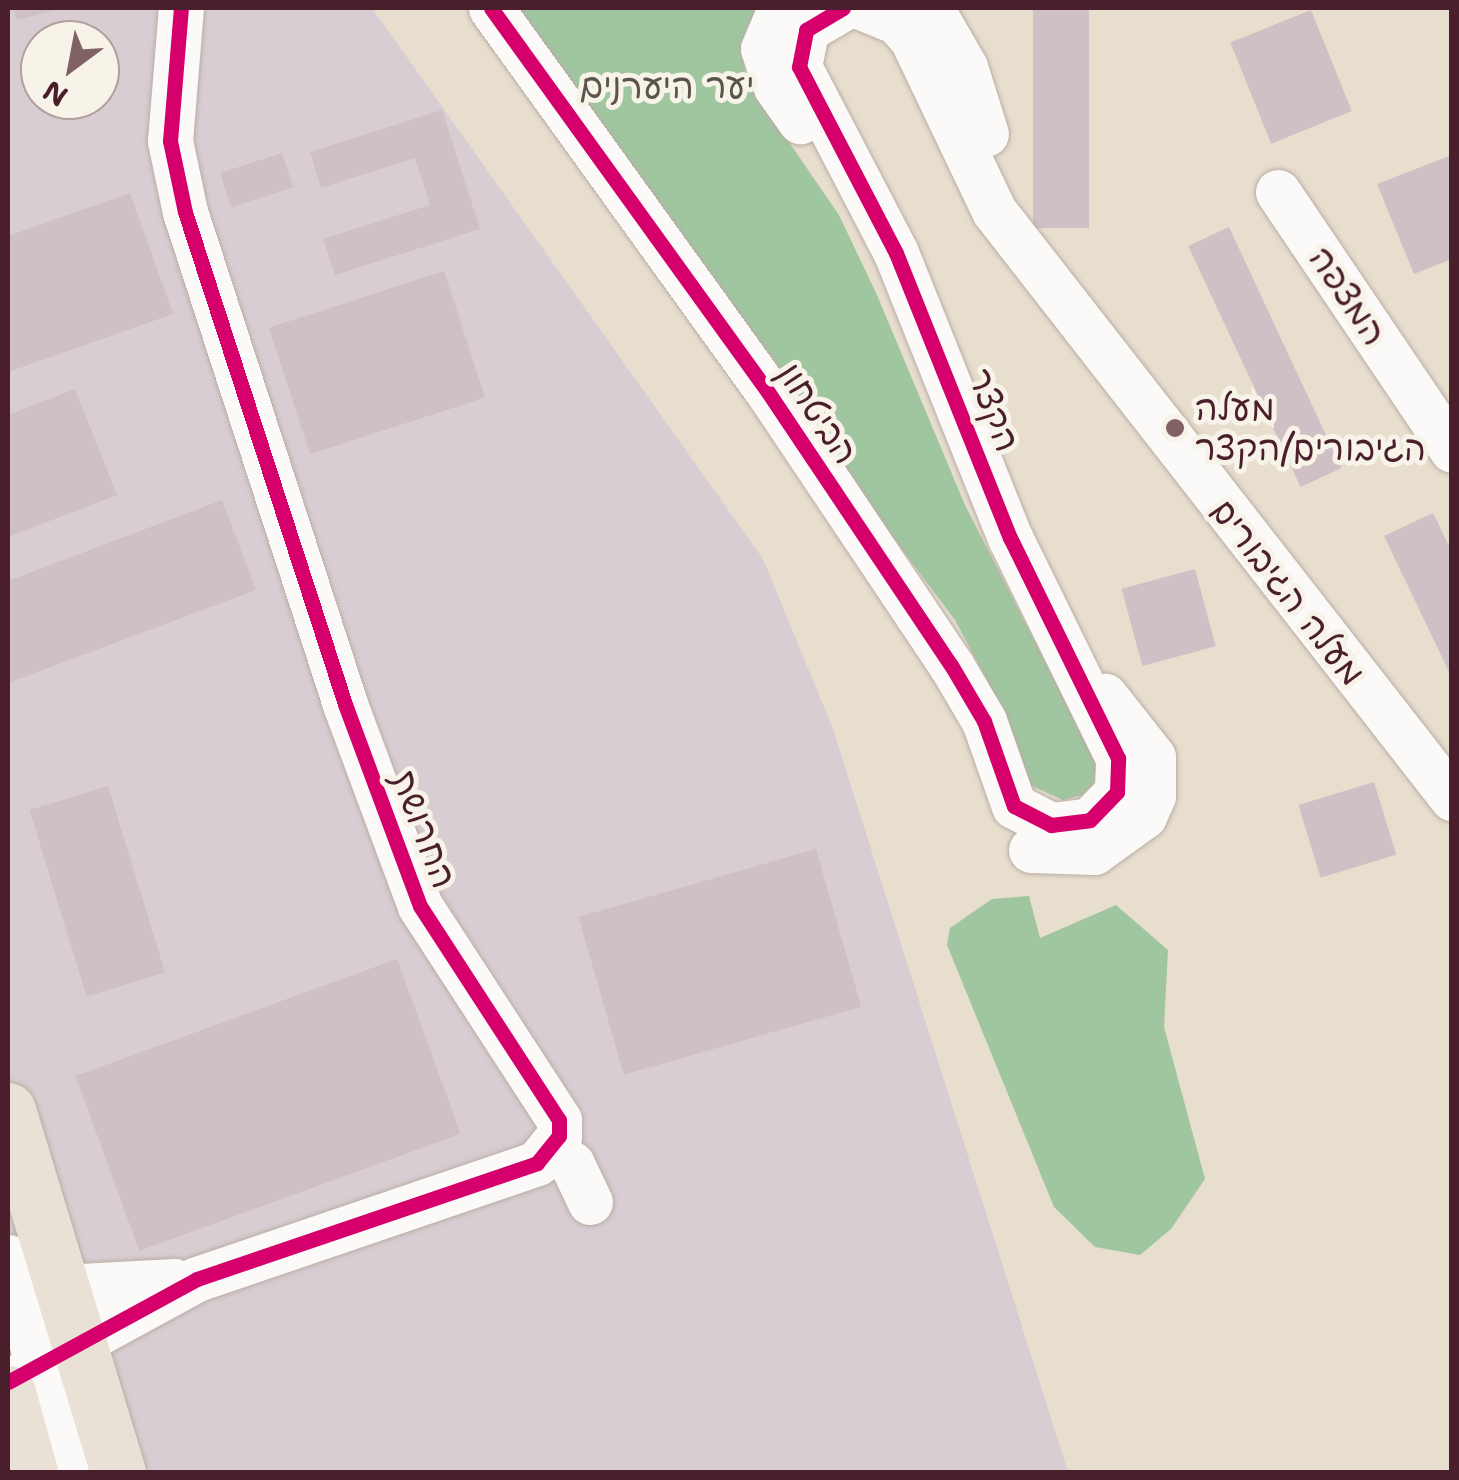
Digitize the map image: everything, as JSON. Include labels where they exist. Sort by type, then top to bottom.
[{"type":"main road","points":[[8,1110],[62,1287],[28,1358],[30,1472]]},
{"type":"main road","points":[[28,1358],[118,1472]]},
{"type":"main road","points":[[8,1466],[14,1472]]},
{"type":"street","name":"החרושת","points":[[180,8],[170,141],[185,212],[345,704],[420,906],[560,1120],[551,1149]]},
{"type":"street","name":"הביטחון","points":[[491,8],[768,392],[915,610],[986,818],[1021,847],[1047,854],[1092,836]]},
{"type":"street","name":"מעלה הגיבורים","points":[[863,8],[896,21],[912,39],[978,185],[1452,798]]},
{"type":"street","name":"מעלה הגיבורים","points":[[931,8],[965,67],[1018,241]]},
{"type":"street","name":"הקצר","points":[[813,11],[766,30],[766,67],[790,109],[826,152],[848,167],[919,304],[1032,588],[1081,673],[1146,742],[1155,779],[1144,816],[1092,836]]},
{"type":"street","name":"המצפה","points":[[1278,192],[1452,450]]},
{"type":"street","points":[[28,1358],[197,1279],[537,1163],[551,1149],[572,1164],[590,1202]]},
{"type":"street","points":[[8,1257],[28,1358],[68,1472]]},
{"type":"street","points":[[62,1287],[197,1279]]},
{"type":"shaded area","points":[[8,8],[372,8],[763,559],[833,729],[1068,1472],[8,1472]]},
{"type":"green space","name":"יער היערנים","points":[[514,8],[759,8],[745,32],[745,78],[839,215],[877,295],[965,505],[1096,761],[1094,783],[1083,795],[1063,800],[1030,785],[999,703],[955,620],[785,394]]},
{"type":"green space","points":[[1029,896],[1040,938],[1116,905],[1168,950],[1164,1027],[1205,1179],[1171,1229],[1140,1255],[1095,1247],[1054,1207],[947,945],[950,928],[992,899]]},
{"type":"building","points":[[14,8],[59,8],[59,9],[17,20]]},
{"type":"building","points":[[1033,8],[1089,8],[1089,228],[1033,228]]},
{"type":"building","points":[[1311,10],[1352,111],[1271,144],[1230,43]]},
{"type":"building","points":[[442,110],[480,229],[335,275],[323,239],[430,205],[415,158],[321,188],[310,152]]},
{"type":"building","points":[[282,153],[293,187],[231,207],[220,173]]},
{"type":"building","points":[[1452,155],[1452,259],[1414,274],[1377,184]]},
{"type":"building","points":[[130,193],[173,314],[8,372],[8,236]]},
{"type":"building","points":[[1229,227],[1341,468],[1301,487],[1188,246]]},
{"type":"building","points":[[444,271],[485,397],[310,454],[269,328]]},
{"type":"building","points":[[75,389],[117,495],[8,537],[8,415]]},
{"type":"building","points":[[222,500],[256,590],[8,683],[8,581]]},
{"type":"building","points":[[1433,513],[1452,552],[1452,678],[1384,536]]},
{"type":"building","points":[[1195,569],[1216,646],[1142,666],[1122,589]]},
{"type":"building","points":[[1374,782],[1396,855],[1321,878],[1298,805]]},
{"type":"building","points":[[108,786],[165,972],[87,996],[30,810]]},
{"type":"building","points":[[816,849],[861,1007],[624,1075],[579,917]]},
{"type":"building","points":[[397,959],[461,1134],[139,1251],[76,1076]]},
{"type":"cycle path","points":[[8,1382],[197,1279],[537,1163],[559,1136],[559,1120],[420,906],[345,704],[185,212],[170,141],[181,8]]},
{"type":"cycle path","points":[[491,8],[768,392],[951,665],[984,721],[1014,806],[1051,825],[1090,820],[1117,792],[1118,758],[1010,538],[896,253],[799,67],[806,30],[843,8]]},
{"type":"place","name":"מעלה הגיבורים/הקצר","points":[[1175,428]]}]
